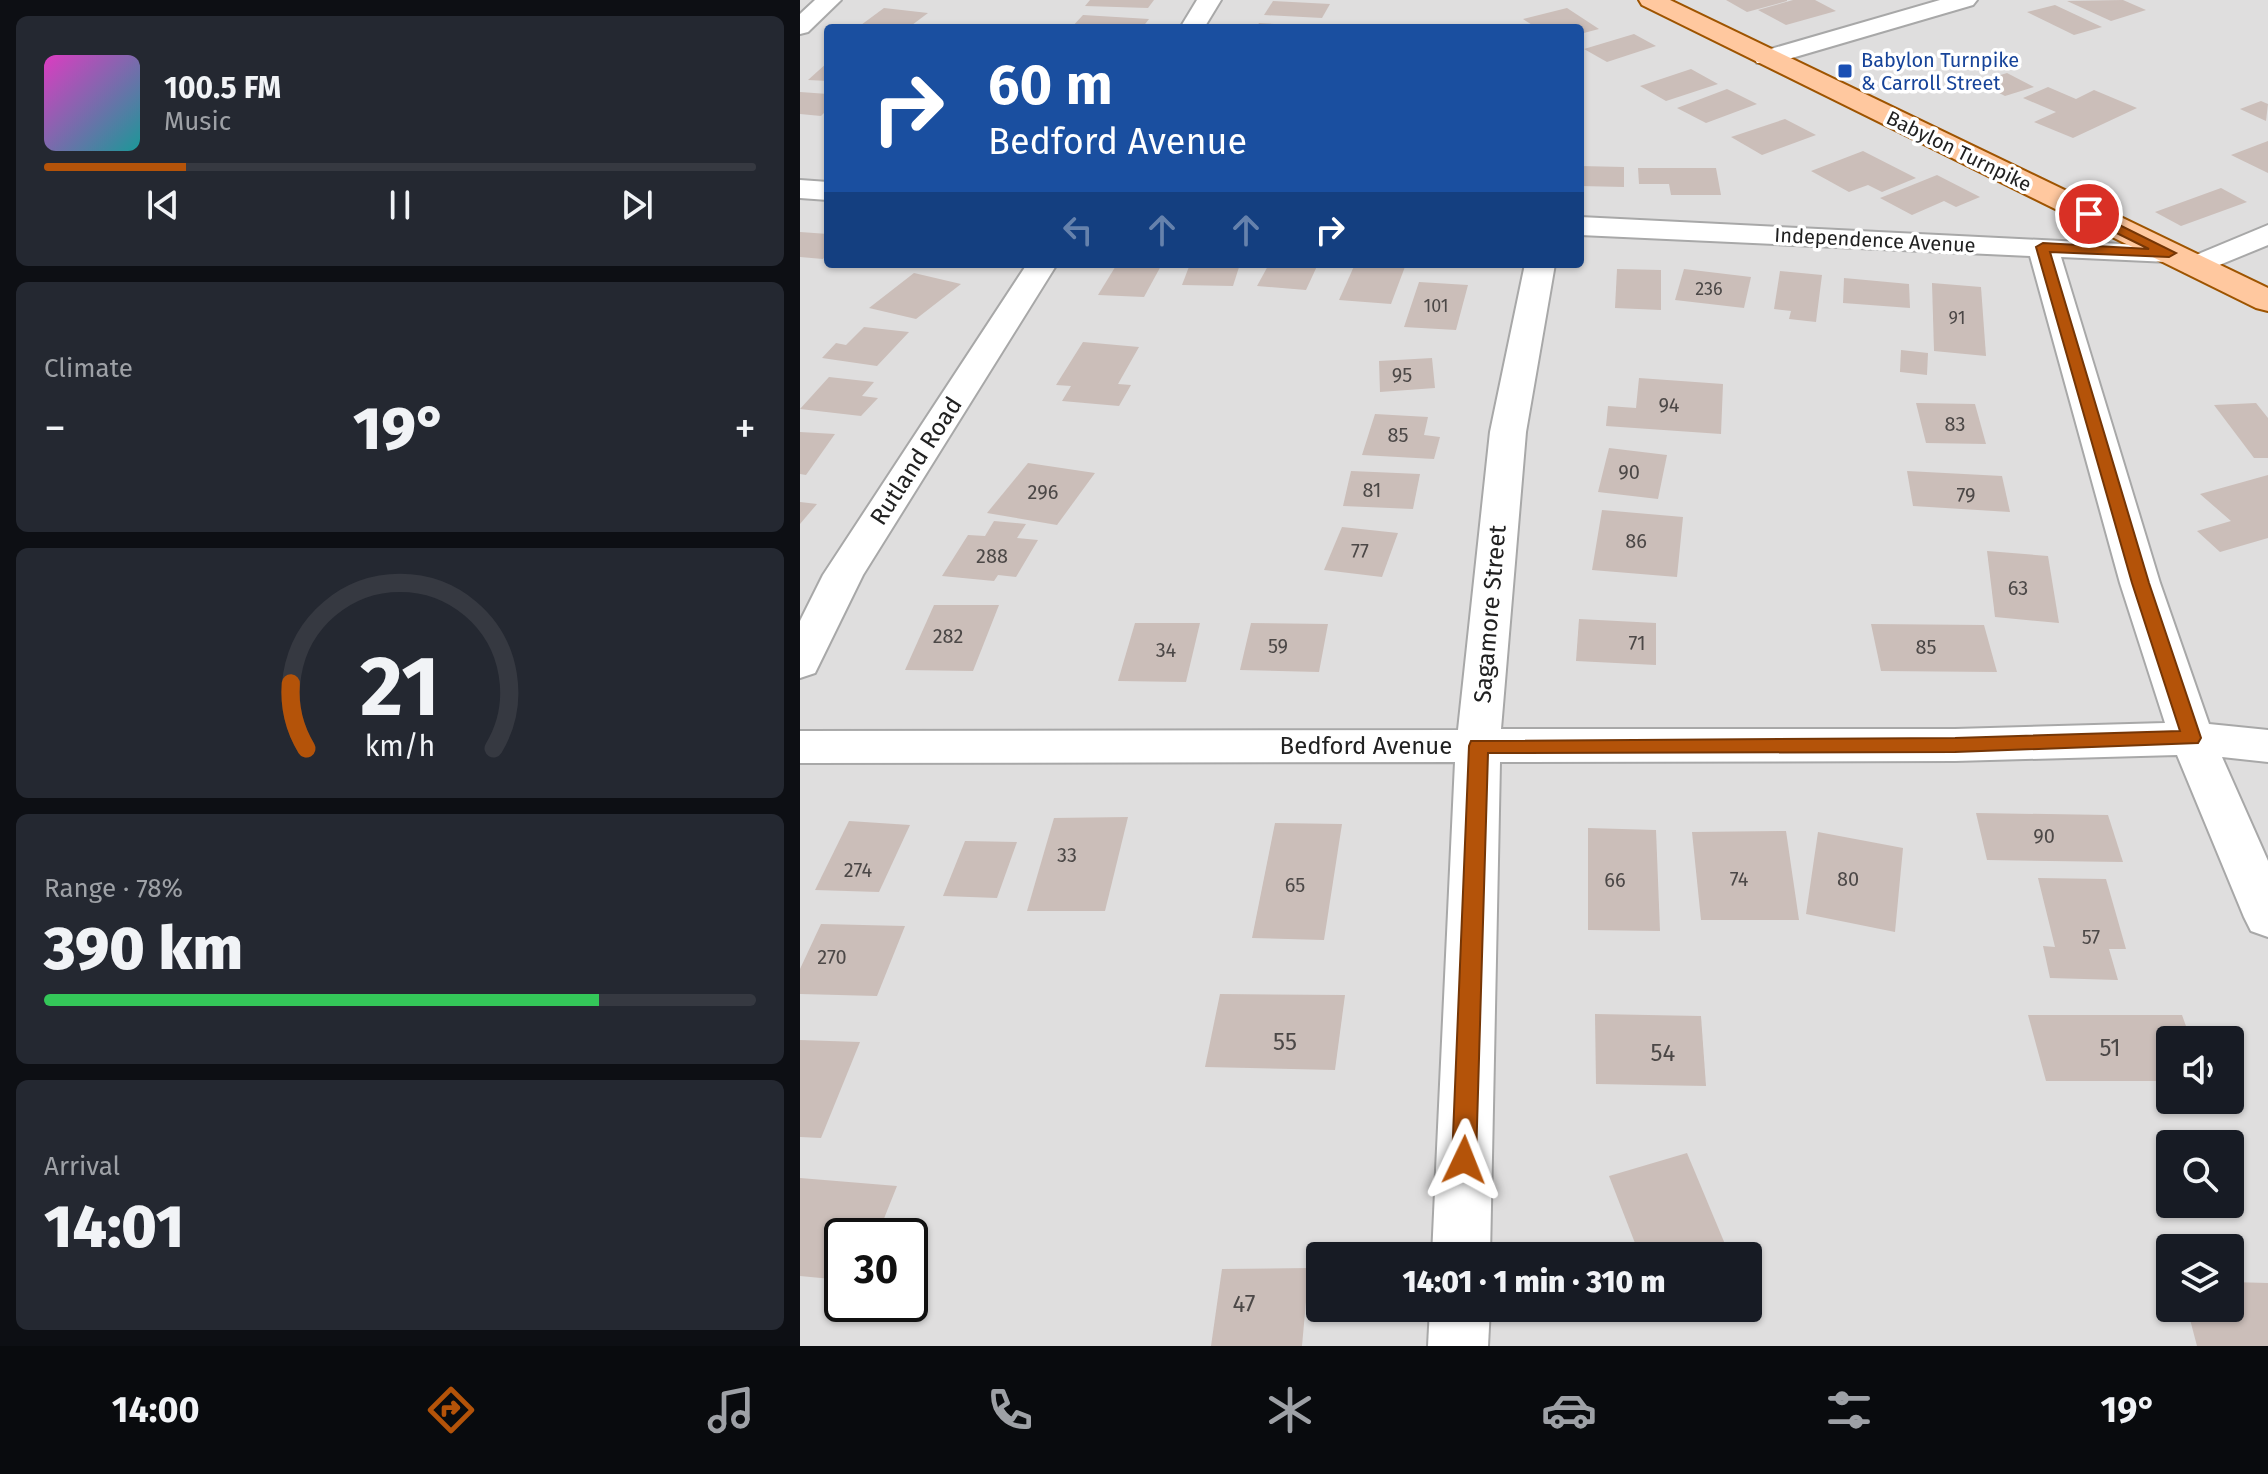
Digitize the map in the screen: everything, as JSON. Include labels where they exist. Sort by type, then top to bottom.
[{"type":"main road","name":"Babylon Turnpike","points":[[1651,0],[2268,301]]},
{"type":"street","points":[[800,27],[829,0]]},
{"type":"street","points":[[1194,24],[1209,0]]},
{"type":"street","points":[[1766,58],[1965,0]]},
{"type":"street","points":[[800,189],[824,191]]},
{"type":"street","name":"Independence Avenue","points":[[1584,226],[2043,247],[2182,260]]},
{"type":"street","points":[[2182,260],[2268,234]]},
{"type":"street","points":[[2043,247],[2140,583],[2192,738],[2268,917]]},
{"type":"street","name":"Rutland Road","points":[[800,663],[843,575],[1039,268]]},
{"type":"street","name":"Sagamore Street","points":[[1461,1242],[1478,746],[1508,432],[1539,268]]},
{"type":"street","name":"Bedford Avenue","points":[[800,747],[1955,745],[2192,738],[2268,746]]},
{"type":"street","points":[[1458,1346],[1459,1322]]},
{"type":"shaded area","points":[[800,0],[2268,0],[2268,1346],[800,1346]]},
{"type":"building","points":[[1090,0],[1154,0],[1148,8],[1085,6]]},
{"type":"building","points":[[1726,0],[1787,0],[1787,1],[1747,12]]},
{"type":"building","points":[[1793,0],[1815,0],[1836,11],[1786,25],[1758,10]]},
{"type":"building","points":[[2123,0],[2146,10],[2111,21],[2067,1]]},
{"type":"building","points":[[1273,1],[1330,4],[1322,18],[1264,15]]},
{"type":"building","points":[[2055,5],[2102,27],[2074,35],[2027,12]]},
{"type":"building","points":[[884,8],[928,13],[913,24],[862,24]]},
{"type":"building","points":[[1567,8],[1599,29],[1584,33],[1584,24],[1531,24],[1523,19]]},
{"type":"building","points":[[1083,15],[1149,19],[1145,24],[1075,24]]},
{"type":"building","points":[[1634,34],[1656,46],[1607,62],[1584,49]]},
{"type":"building","points":[[824,66],[824,81],[808,80]]},
{"type":"building","points":[[1691,69],[1718,84],[1666,101],[1640,86]]},
{"type":"building","points":[[2007,73],[2034,87],[2005,96],[1978,82]]},
{"type":"building","points":[[2048,87],[2076,99],[2094,90],[2137,108],[2073,138],[2034,122],[2056,112],[2023,98]]},
{"type":"building","points":[[1727,89],[1757,104],[1706,123],[1677,108]]},
{"type":"building","points":[[800,92],[824,94],[824,113],[821,116],[800,114]]},
{"type":"building","points":[[2261,101],[2268,104],[2266,121],[2240,109]]},
{"type":"building","points":[[1785,119],[1816,135],[1762,155],[1731,137]]},
{"type":"building","points":[[2268,141],[2268,173],[2231,155]]},
{"type":"building","points":[[1863,151],[1916,178],[1882,192],[1868,185],[1849,192],[1811,171]]},
{"type":"building","points":[[1584,166],[1624,167],[1624,187],[1584,186]]},
{"type":"building","points":[[1638,168],[1716,168],[1721,195],[1671,195],[1669,184],[1639,184]]},
{"type":"building","points":[[1937,175],[1980,197],[1956,207],[1944,201],[1912,215],[1880,198]]},
{"type":"building","points":[[2221,188],[2247,202],[2181,226],[2155,212]]},
{"type":"building","points":[[800,232],[824,234],[823,259],[800,257]]},
{"type":"building","points":[[1115,268],[1160,268],[1144,297],[1098,295]]},
{"type":"building","points":[[1188,268],[1239,268],[1233,286],[1182,285]]},
{"type":"building","points":[[1267,268],[1316,268],[1306,290],[1257,286]]},
{"type":"building","points":[[1353,268],[1404,268],[1391,304],[1339,300]]},
{"type":"building","points":[[1617,269],[1661,270],[1661,310],[1615,308]]},
{"type":"building","points":[[1684,269],[1751,277],[1744,308],[1675,300]]},
{"type":"building","points":[[1780,271],[1822,275],[1816,322],[1789,319],[1791,311],[1774,309]]},
{"type":"building","points":[[914,273],[961,284],[916,319],[869,308]]},
{"type":"building","points":[[1844,278],[1909,284],[1910,308],[1843,303]]},
{"type":"building","points":[[1419,282],[1468,285],[1456,330],[1404,327]]},
{"type":"building","points":[[1932,283],[1981,287],[1986,356],[1934,351]]},
{"type":"building","points":[[864,327],[909,332],[877,366],[822,358],[836,343],[846,345]]},
{"type":"building","points":[[1083,342],[1139,347],[1118,384],[1131,385],[1119,406],[1062,401],[1071,386],[1056,385]]},
{"type":"building","points":[[1901,350],[1928,353],[1927,375],[1900,372]]},
{"type":"building","points":[[1432,358],[1435,388],[1380,392],[1379,361]]},
{"type":"building","points":[[829,377],[874,382],[862,396],[878,398],[861,416],[800,409]]},
{"type":"building","points":[[1639,378],[1723,384],[1721,434],[1606,426],[1608,406],[1636,408]]},
{"type":"building","points":[[1916,403],[1975,404],[1986,444],[1926,443]]},
{"type":"building","points":[[2256,403],[2268,418],[2268,458],[2254,458],[2214,405]]},
{"type":"building","points":[[1375,414],[1428,417],[1424,435],[1440,437],[1434,459],[1362,455]]},
{"type":"building","points":[[800,432],[835,434],[806,475],[800,474]]},
{"type":"building","points":[[1609,448],[1667,455],[1658,499],[1598,492]]},
{"type":"building","points":[[1028,463],[1095,473],[1057,525],[987,513]]},
{"type":"building","points":[[1351,471],[1420,474],[1413,509],[1343,506]]},
{"type":"building","points":[[1907,471],[2002,476],[2010,512],[1913,506]]},
{"type":"building","points":[[2268,475],[2268,538],[2220,552],[2197,531],[2231,521],[2200,494]]},
{"type":"building","points":[[800,502],[817,504],[800,524]]},
{"type":"building","points":[[1602,510],[1683,517],[1677,577],[1592,570]]},
{"type":"building","points":[[994,521],[1026,524],[1017,538],[1038,540],[1016,577],[998,575],[994,581],[942,576],[968,535],[985,536]]},
{"type":"building","points":[[1342,527],[1398,533],[1382,577],[1324,570]]},
{"type":"building","points":[[1987,551],[2048,556],[2059,623],[1995,617]]},
{"type":"building","points":[[934,605],[999,605],[973,671],[905,670]]},
{"type":"building","points":[[1579,619],[1656,623],[1656,665],[1576,661]]},
{"type":"building","points":[[1135,623],[1200,623],[1186,682],[1118,681]]},
{"type":"building","points":[[1251,623],[1328,624],[1319,672],[1240,670]]},
{"type":"building","points":[[1871,624],[1984,625],[1997,672],[1881,671]]},
{"type":"building","points":[[1976,813],[2108,815],[2123,862],[1987,860]]},
{"type":"building","points":[[1128,817],[1105,911],[1027,911],[1054,818]]},
{"type":"building","points":[[849,821],[910,825],[879,892],[815,890]]},
{"type":"building","points":[[1275,823],[1342,824],[1324,940],[1252,938]]},
{"type":"building","points":[[1588,828],[1656,830],[1660,931],[1588,930]]},
{"type":"building","points":[[1786,831],[1799,920],[1701,920],[1692,832]]},
{"type":"building","points":[[1818,832],[1903,848],[1895,932],[1806,914]]},
{"type":"building","points":[[965,841],[1017,842],[997,898],[943,896]]},
{"type":"building","points":[[2038,878],[2106,879],[2126,949],[2109,949],[2118,980],[2050,978],[2043,946],[2055,947]]},
{"type":"building","points":[[821,924],[905,926],[877,996],[800,994],[800,969]]},
{"type":"building","points":[[1220,994],[1345,995],[1335,1070],[1205,1067]]},
{"type":"building","points":[[1595,1014],[1701,1016],[1706,1086],[1596,1084]]},
{"type":"building","points":[[2028,1015],[2182,1015],[2186,1026],[2156,1026],[2156,1081],[2046,1081]]},
{"type":"building","points":[[800,1040],[860,1042],[821,1138],[800,1137]]},
{"type":"building","points":[[1687,1153],[1724,1242],[1635,1242],[1609,1176]]},
{"type":"building","points":[[800,1178],[897,1186],[884,1218],[824,1218],[824,1278],[800,1276]]},
{"type":"building","points":[[1306,1268],[1302,1346],[1211,1346],[1222,1269]]},
{"type":"building","points":[[2244,1282],[2268,1283],[2268,1346],[2197,1346],[2191,1322],[2244,1322]]},
{"type":"place","name":"Babylon Turnpike & Carroll Street","points":[[1845,71]]},
{"type":"route","points":[[1464,1160],[1478,746],[1955,745],[2192,738],[2140,583],[2043,247],[2169,253],[2089,214]]}]
